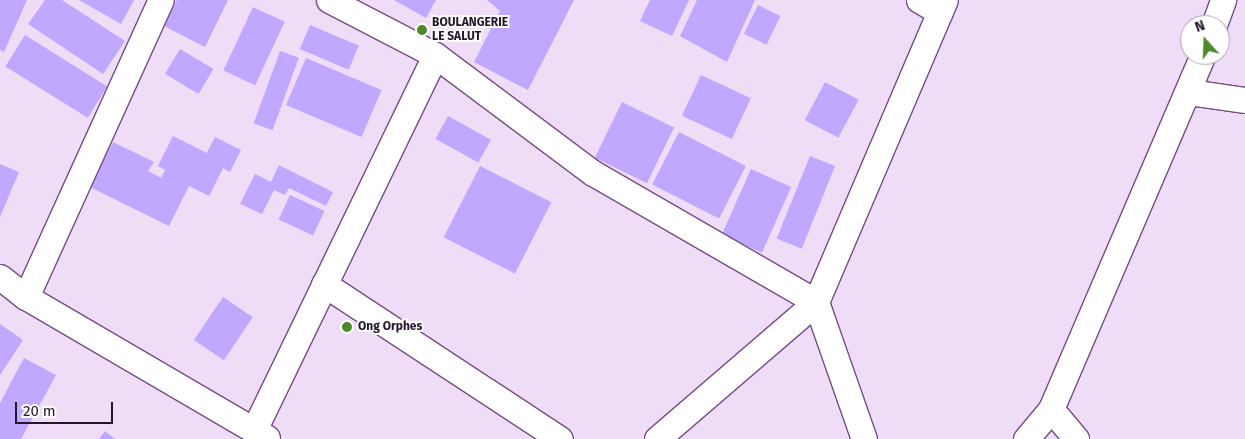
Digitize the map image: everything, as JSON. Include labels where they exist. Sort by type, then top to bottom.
[{"type":"street","points":[[26,297],[161,0]]},
{"type":"street","points":[[329,0],[435,55],[593,173],[816,302],[864,439]]},
{"type":"street","points":[[657,439],[816,302],[942,6],[919,0]]},
{"type":"street","points":[[1218,15],[1223,0]]},
{"type":"street","points":[[0,276],[26,297],[261,434],[324,284],[435,55]]},
{"type":"street","points":[[1026,439],[1050,409],[1199,65]]},
{"type":"street","points":[[1189,92],[1245,100]]},
{"type":"street","points":[[324,284],[560,439]]},
{"type":"street","points":[[1050,409],[1076,439]]},
{"type":"building","points":[[0,0],[27,0],[4,52],[0,50]]},
{"type":"building","points":[[45,0],[62,0],[125,41],[103,74],[28,24]]},
{"type":"building","points":[[79,0],[134,0],[121,24]]},
{"type":"building","points":[[177,0],[228,0],[205,47],[164,26]]},
{"type":"building","points":[[394,0],[436,0],[426,18]]},
{"type":"building","points":[[487,0],[574,0],[528,90],[474,62],[500,11]]},
{"type":"building","points":[[650,0],[689,0],[672,36],[640,21]]},
{"type":"building","points":[[697,0],[755,0],[727,62],[680,36]]},
{"type":"building","points":[[758,5],[780,16],[766,45],[744,34]]},
{"type":"building","points":[[253,7],[285,22],[255,85],[223,70]]},
{"type":"building","points":[[310,25],[359,46],[349,70],[300,49]]},
{"type":"building","points":[[25,35],[107,86],[88,118],[5,66]]},
{"type":"building","points":[[180,49],[213,69],[198,94],[165,74]]},
{"type":"building","points":[[280,51],[299,58],[272,130],[254,123]]},
{"type":"building","points":[[306,58],[381,90],[362,137],[286,105]]},
{"type":"building","points":[[701,75],[751,98],[732,139],[682,116]]},
{"type":"building","points":[[825,82],[859,100],[838,138],[805,120]]},
{"type":"building","points":[[622,102],[674,127],[647,183],[595,158]]},
{"type":"building","points":[[448,116],[491,140],[478,162],[435,139]]},
{"type":"building","points":[[679,132],[746,166],[719,219],[652,185]]},
{"type":"building","points":[[173,136],[207,153],[215,137],[241,150],[230,172],[223,168],[209,196],[189,186],[169,226],[90,187],[113,142],[154,162],[148,171],[161,178],[165,170],[158,166]]},
{"type":"building","points":[[810,156],[835,166],[802,249],[777,239]]},
{"type":"building","points":[[0,164],[19,172],[0,217]]},
{"type":"building","points":[[279,165],[333,192],[326,206],[289,188],[285,195],[274,190],[262,214],[240,204],[255,174],[271,182]]},
{"type":"building","points":[[480,166],[551,202],[515,274],[444,237]]},
{"type":"building","points":[[751,169],[791,187],[762,253],[722,235]]},
{"type":"building","points":[[290,195],[324,211],[313,236],[279,219]]},
{"type":"building","points":[[223,297],[253,317],[224,360],[194,340]]},
{"type":"building","points":[[0,324],[23,340],[0,375]]},
{"type":"building","points":[[24,358],[56,375],[21,439],[0,439],[0,403]]},
{"type":"building","points":[[105,431],[115,439],[99,439]]},
{"type":"place","name":"BOULANGERIE LE SALUT","points":[[422,30]]},
{"type":"place","name":"Ong Orphes","points":[[347,327]]}]
